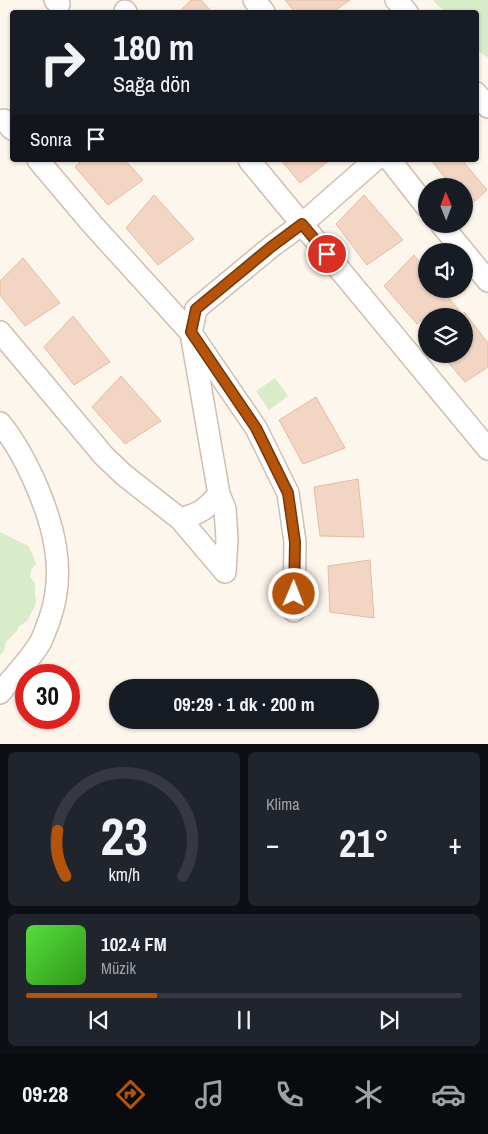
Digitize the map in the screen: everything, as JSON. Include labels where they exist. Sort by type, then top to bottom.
[{"type":"street","points":[[254,0],[262,10]]},
{"type":"street","points":[[396,0],[406,10]]},
{"type":"street","points":[[479,96],[488,107]]},
{"type":"street","points":[[40,162],[92,224],[191,332],[256,428],[288,493],[295,542],[294,610]]},
{"type":"street","points":[[251,162],[488,450]]},
{"type":"street","points":[[0,332],[104,456],[124,475],[180,519],[225,572],[227,539],[225,509],[219,494],[191,332],[196,309],[302,224],[373,162]]},
{"type":"street","points":[[392,162],[418,196]]},
{"type":"street","points":[[449,233],[488,280]]},
{"type":"street","points":[[0,423],[22,455],[40,493],[55,544],[57,585],[55,601],[40,642],[0,694]]},
{"type":"street","points":[[180,519],[194,515],[207,508],[219,494]]},
{"type":"green space","points":[[433,0],[488,0],[488,58],[479,51],[479,10],[444,10]]},
{"type":"green space","points":[[275,378],[288,396],[269,410],[256,391]]},
{"type":"green space","points":[[0,532],[28,546],[33,555],[36,564],[31,570],[30,577],[35,583],[36,600],[27,621],[19,626],[17,631],[6,642],[4,651],[0,655]]},
{"type":"building","points":[[191,0],[201,0],[210,10],[181,10]]},
{"type":"building","points":[[285,0],[350,0],[336,10],[293,10]]},
{"type":"building","points":[[80,162],[127,162],[143,180],[108,205],[75,167]]},
{"type":"building","points":[[283,162],[327,162],[300,183]]},
{"type":"building","points":[[433,162],[464,162],[487,190],[473,203],[473,178],[445,178]]},
{"type":"building","points":[[154,195],[194,239],[158,265],[126,228]]},
{"type":"building","points":[[364,195],[403,240],[367,265],[336,224]]},
{"type":"building","points":[[414,255],[418,260],[418,298],[449,298],[457,308],[418,308],[417,324],[384,286]]},
{"type":"building","points":[[23,258],[60,303],[25,326],[0,295],[0,281]]},
{"type":"building","points":[[73,316],[110,362],[74,385],[44,347]]},
{"type":"building","points":[[473,324],[488,343],[488,367],[465,382],[449,363],[473,363]]},
{"type":"building","points":[[121,376],[161,421],[125,444],[92,407]]},
{"type":"building","points":[[316,397],[345,448],[303,464],[279,420]]},
{"type":"building","points":[[358,479],[364,537],[320,536],[314,487]]},
{"type":"building","points":[[370,560],[374,618],[330,612],[328,566]]},
{"type":"route","points":[[294,594],[295,542],[288,493],[256,428],[191,332],[196,309],[302,224],[327,254]]}]
